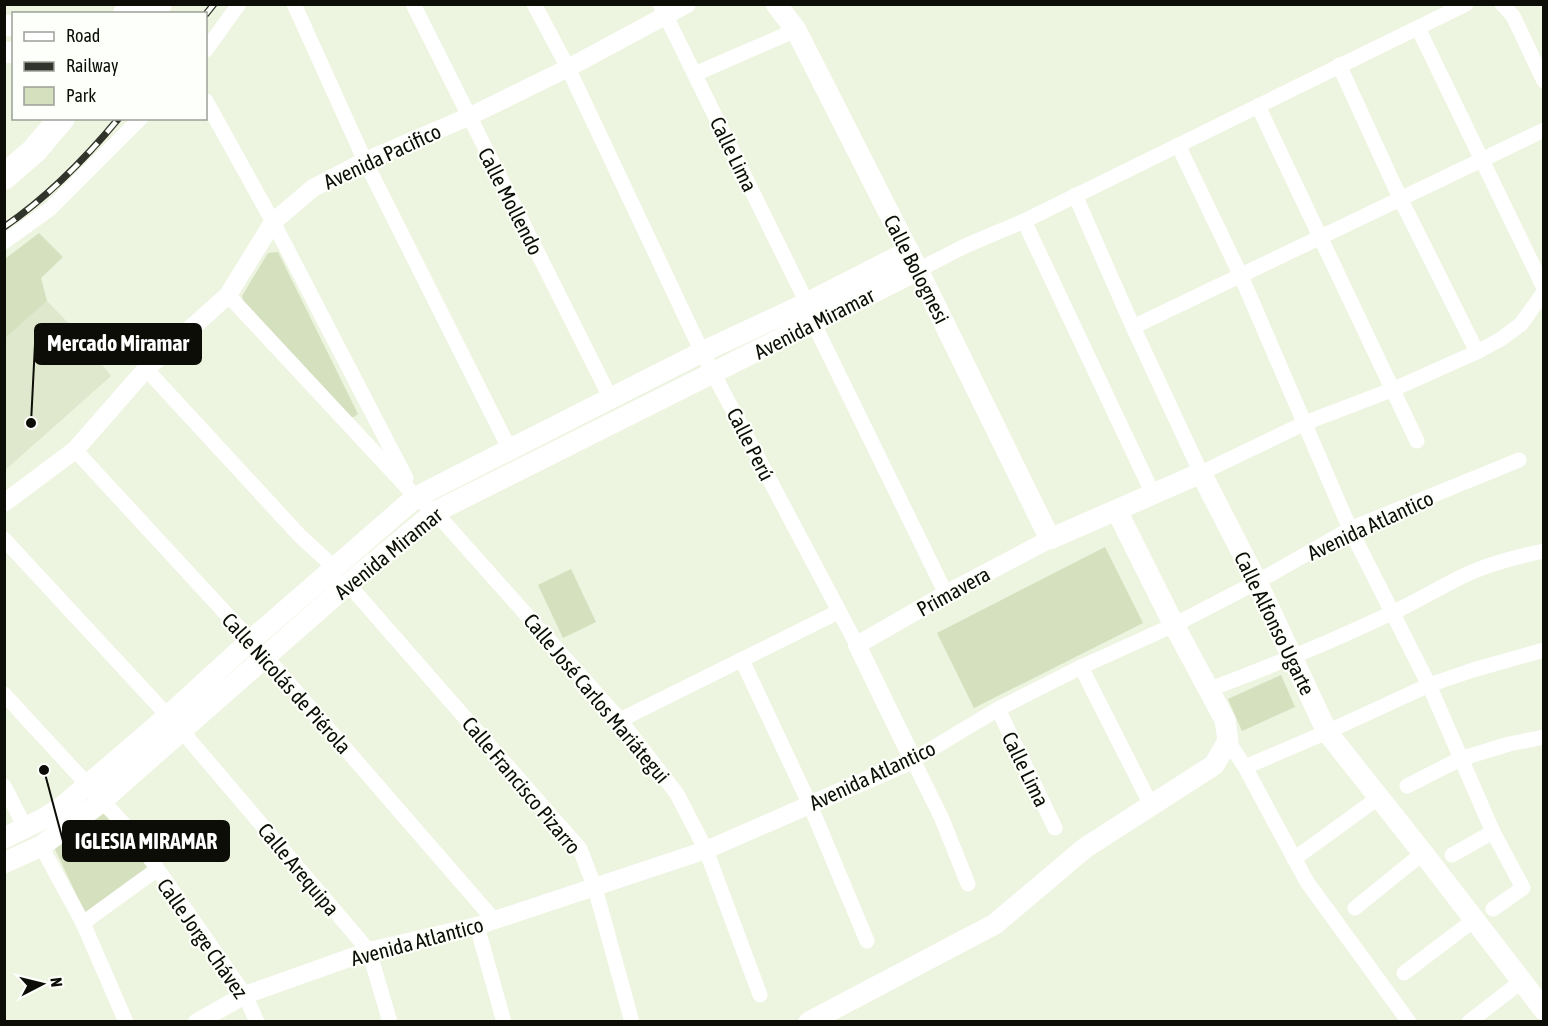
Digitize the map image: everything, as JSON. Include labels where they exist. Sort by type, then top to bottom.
[{"type":"highway","points":[[4,163],[43,120]]},
{"type":"highway","points":[[4,177],[34,151],[60,120]]},
{"type":"main road","name":"Calle Bolognesi","points":[[776,4],[796,30],[914,261],[1050,538]]},
{"type":"main road","name":"Avenida Miramar","points":[[4,838],[62,807],[88,784],[266,657],[416,497],[702,352],[807,303],[914,261]]},
{"type":"main road","name":"Avenida Miramar","points":[[4,863],[41,846],[102,801],[250,641],[435,512],[814,324],[914,261]]},
{"type":"main road","points":[[1050,538],[1117,511],[1201,472]]},
{"type":"main road","name":"Calle Alfonso Ugarte","points":[[1201,472],[1257,582],[1327,732],[1544,1010]]},
{"type":"main road","points":[[809,1022],[995,924],[1085,848],[1215,765],[1228,741],[1225,720],[1117,511]]},
{"type":"street","points":[[207,49],[239,4]]},
{"type":"street","points":[[294,4],[364,161],[509,448]]},
{"type":"street","name":"Calle Mollendo","points":[[413,4],[610,398]]},
{"type":"street","name":"Calle Perú","points":[[534,4],[568,68],[702,352],[857,645],[942,819],[968,884]]},
{"type":"street","name":"Avenida Pacifico","points":[[4,503],[75,450],[146,369],[228,296],[273,222],[313,188],[364,161],[468,117],[568,68],[663,10],[687,4]]},
{"type":"street","points":[[914,261],[965,246],[1024,221],[1466,4]]},
{"type":"street","points":[[1502,4],[1513,16],[1544,81]]},
{"type":"street","name":"Calle Lima","points":[[663,10],[807,303]]},
{"type":"street","points":[[1201,472],[1305,423],[1394,389],[1477,352],[1501,339],[1521,324],[1544,290],[1418,28]]},
{"type":"street","points":[[695,74],[796,30]]},
{"type":"street","points":[[1339,65],[1401,200],[1477,352]]},
{"type":"street","points":[[207,102],[273,222],[416,497]]},
{"type":"street","points":[[1258,106],[1417,441]]},
{"type":"street","points":[[4,242],[50,209],[139,120]]},
{"type":"street","points":[[1133,327],[1544,130]]},
{"type":"street","points":[[1178,145],[1241,276],[1350,529],[1429,686],[1493,832],[1522,888],[1493,909]]},
{"type":"street","name":"Calle Alfonso Ugarte","points":[[1075,195],[1133,327],[1201,472]]},
{"type":"street","points":[[1024,221],[1153,495]]},
{"type":"street","name":"Calle José Carlos Mariátegui","points":[[228,296],[416,497],[435,512],[620,720],[677,794],[706,850],[760,995]]},
{"type":"street","points":[[814,324],[946,594]]},
{"type":"street","name":"Calle Francisco Pizarro","points":[[146,369],[300,536],[341,576],[580,849],[595,888],[632,1022]]},
{"type":"street","name":"Calle Nicolás de Piérola","points":[[75,450],[266,657],[486,923],[504,1022]]},
{"type":"street","name":"Avenida Atlantico","points":[[197,1022],[245,994],[369,951],[486,923],[706,850],[913,760],[998,709],[1080,667],[1174,625],[1257,582],[1350,529],[1520,460]]},
{"type":"street","name":"Primavera","points":[[857,645],[1050,538]]},
{"type":"street","name":"Calle Arequipa","points":[[4,539],[175,723],[369,951],[390,1022]]},
{"type":"street","points":[[1210,689],[1292,659],[1393,613],[1462,576],[1509,558],[1544,551]]},
{"type":"street","points":[[620,720],[838,612]]},
{"type":"street","points":[[1245,767],[1429,686],[1473,670],[1544,650]]},
{"type":"street","points":[[742,660],[810,805],[867,941]]},
{"type":"street","points":[[1080,667],[1150,805]]},
{"type":"street","name":"Calle Jorge Chávez","points":[[4,694],[133,834],[156,870],[245,994],[257,1022]]},
{"type":"street","name":"Calle Lima","points":[[998,709],[1055,828]]},
{"type":"street","points":[[1407,786],[1461,759],[1509,744],[1544,737]]},
{"type":"street","points":[[1228,741],[1245,767],[1307,882],[1409,1022]]},
{"type":"street","points":[[4,786],[25,828]]},
{"type":"street","points":[[1294,859],[1378,798]]},
{"type":"street","points":[[1452,855],[1493,832]]},
{"type":"street","points":[[41,846],[83,922],[126,1022]]},
{"type":"street","points":[[1355,908],[1423,853]]},
{"type":"street","points":[[83,922],[156,870]]},
{"type":"street","points":[[1404,972],[1474,920]]},
{"type":"street","points":[[1469,1022],[1521,981]]},
{"type":"shaded area","points":[[47,301],[73,328],[111,376],[5,470],[4,338]]},
{"type":"green space","points":[[39,233],[63,257],[41,278],[47,301],[5,338],[5,259]]},
{"type":"green space","points":[[278,252],[358,414],[354,417],[348,417],[245,308],[242,296],[268,253]]},
{"type":"green space","points":[[1105,547],[1143,623],[974,708],[937,633]]},
{"type":"green space","points":[[571,569],[596,622],[563,638],[538,585]]},
{"type":"green space","points":[[1281,675],[1295,707],[1242,731],[1228,699]]},
{"type":"green space","points":[[88,798],[150,862],[150,869],[85,913],[46,830]]},
{"type":"railway","points":[[207,13],[214,4]]},
{"type":"railway","points":[[4,227],[65,177],[117,120]]},
{"type":"place","name":"Mercado Miramar","points":[[31,423]]},
{"type":"place","name":"IGLESIA MIRAMAR","points":[[44,770]]}]
